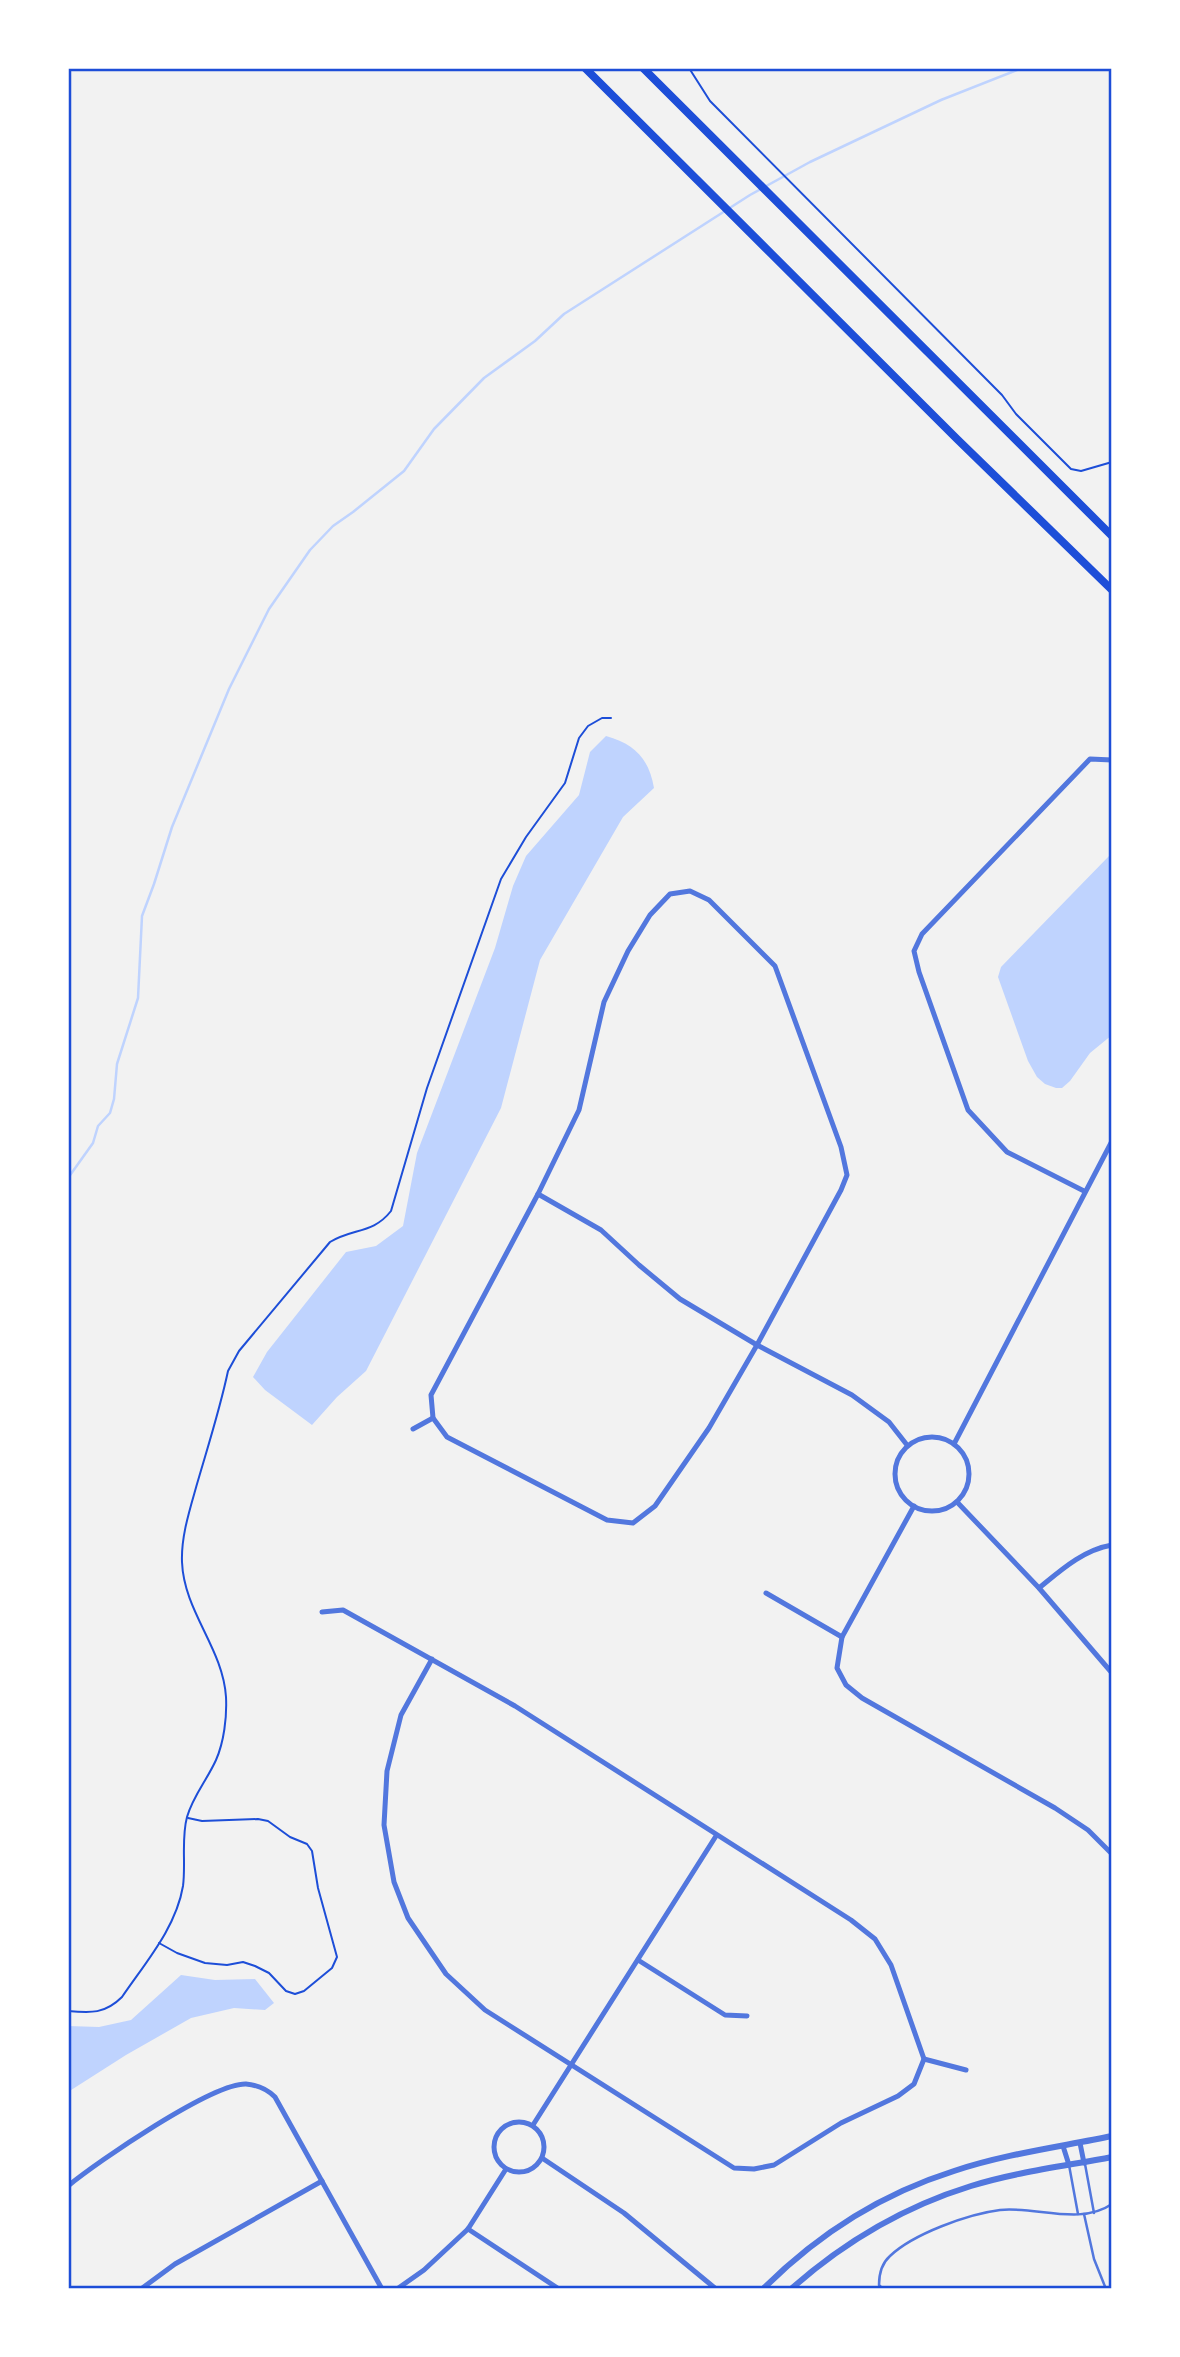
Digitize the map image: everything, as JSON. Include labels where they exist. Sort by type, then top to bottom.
[{"type":"main road","points":[[585,68],[1112,590]]},
{"type":"main road","points":[[643,68],[1112,536]]},
{"type":"street","points":[[1084,1191],[1007,1152],[968,1110],[914,951],[922,934],[1090,759],[1112,760]]},
{"type":"street","points":[[690,891],[709,900],[775,966],[841,1147],[847,1175],[842,1189],[757,1345],[709,1428],[655,1506],[633,1523],[607,1520],[447,1437],[433,1418],[431,1395],[538,1194],[579,1110],[604,1002],[628,951],[649,915],[670,894],[690,891]]},
{"type":"street","points":[[954,1444],[1112,1141]]},
{"type":"street","points":[[538,1194],[601,1230],[680,1299],[757,1345],[852,1395],[889,1422],[907,1446]]},
{"type":"street","points":[[413,1429],[433,1418]]},
{"type":"street","points":[[931,1436],[941,1437],[954,1444],[964,1454],[968,1463],[966,1489],[957,1502],[947,1508],[934,1511],[914,1507],[902,1495],[895,1474],[900,1455],[907,1446],[931,1436]]},
{"type":"street","points":[[957,1502],[1039,1588],[1112,1673]]},
{"type":"street","points":[[914,1507],[842,1637],[837,1668],[846,1685],[1055,1808],[1088,1830],[1112,1854]]},
{"type":"street","points":[[1039,1588],[1071,1562],[1100,1547],[1112,1545]]},
{"type":"street","points":[[766,1593],[842,1637]]},
{"type":"street","points":[[322,1612],[343,1610],[515,1706],[851,1920],[875,1939],[891,1965],[924,2059],[914,2084],[898,2096],[841,2123],[774,2165],[754,2169],[734,2168],[485,2010],[446,1974],[408,1918],[394,1882],[384,1825],[387,1771],[401,1716],[432,1660]]},
{"type":"street","points":[[533,2125],[716,1836]]},
{"type":"street","points":[[638,1961],[725,2015],[747,2016]]},
{"type":"street","points":[[924,2059],[966,2070]]},
{"type":"street","points":[[68,2186],[89,2169],[222,2088],[246,2084],[266,2089],[275,2097],[382,2289]]},
{"type":"street","points":[[510,2123],[533,2125],[540,2132],[544,2143],[542,2158],[534,2168],[526,2171],[506,2169],[494,2152],[498,2132],[510,2123]]},
{"type":"street","points":[[763,2289],[795,2259],[836,2228],[904,2190],[967,2167],[1112,2136]]},
{"type":"street","points":[[1080,2143],[1084,2163]]},
{"type":"street","points":[[1063,2146],[1069,2165]]},
{"type":"street","points":[[792,2289],[842,2248],[915,2207],[973,2186],[1112,2157]]},
{"type":"street","points":[[542,2158],[624,2213],[716,2289]]},
{"type":"street","points":[[397,2289],[424,2270],[468,2229],[506,2169]]},
{"type":"street","points":[[141,2289],[186,2258],[322,2181]]},
{"type":"street","points":[[468,2229],[559,2289]]},
{"type":"lane","points":[[1084,2163],[1094,2213]]},
{"type":"lane","points":[[1069,2165],[1078,2214]]},
{"type":"lane","points":[[883,2289],[879,2285],[879,2272],[888,2256],[916,2238],[969,2217],[999,2210],[1029,2209],[1084,2214],[1102,2211],[1112,2204]]},
{"type":"lane","points":[[1084,2214],[1094,2259],[1105,2289]]},
{"type":"path","points":[[689,68],[710,101],[1071,469],[1081,471],[1112,462]]},
{"type":"path","points":[[68,2011],[99,2013],[113,2007],[168,1928],[183,1885],[187,1818],[198,1790],[216,1759],[223,1738],[226,1697],[217,1658],[209,1638],[193,1612],[183,1579],[181,1560],[187,1518],[229,1371],[239,1351],[330,1242],[374,1226],[391,1211],[428,1088],[501,880],[526,837],[565,783],[579,738],[588,726],[602,718],[611,718]]},
{"type":"path","points":[[159,1942],[177,1953],[205,1963],[227,1965],[243,1962],[255,1966],[269,1973],[286,1991],[295,1994],[304,1991],[332,1968],[337,1957],[318,1888],[313,1851],[307,1844],[290,1837],[268,1821],[202,1821],[187,1818]]},
{"type":"water","points":[[606,736],[625,743],[639,754],[652,778],[654,788],[623,817],[540,960],[501,1108],[366,1371],[337,1397],[312,1425],[265,1390],[253,1377],[267,1352],[346,1252],[376,1246],[403,1226],[417,1153],[495,948],[513,886],[526,856],[579,795],[590,752]]},
{"type":"water","points":[[1109,856],[1112,856],[1112,1035],[1090,1053],[1070,1081],[1062,1088],[1056,1088],[1037,1077],[1028,1061],[998,977],[1001,967]]},
{"type":"water","points":[[181,1975],[215,1980],[255,1979],[274,2003],[265,2010],[234,2008],[191,2018],[68,2092],[68,2026],[99,2027],[131,2020]]},
{"type":"waterway","points":[[68,1178],[93,1143],[98,1126],[110,1113],[117,1064],[138,998],[142,916],[172,827],[229,689],[269,609],[310,550],[333,526],[404,471],[434,429],[484,378],[535,341],[564,314],[750,195],[810,162],[941,100],[1022,68]]}]
